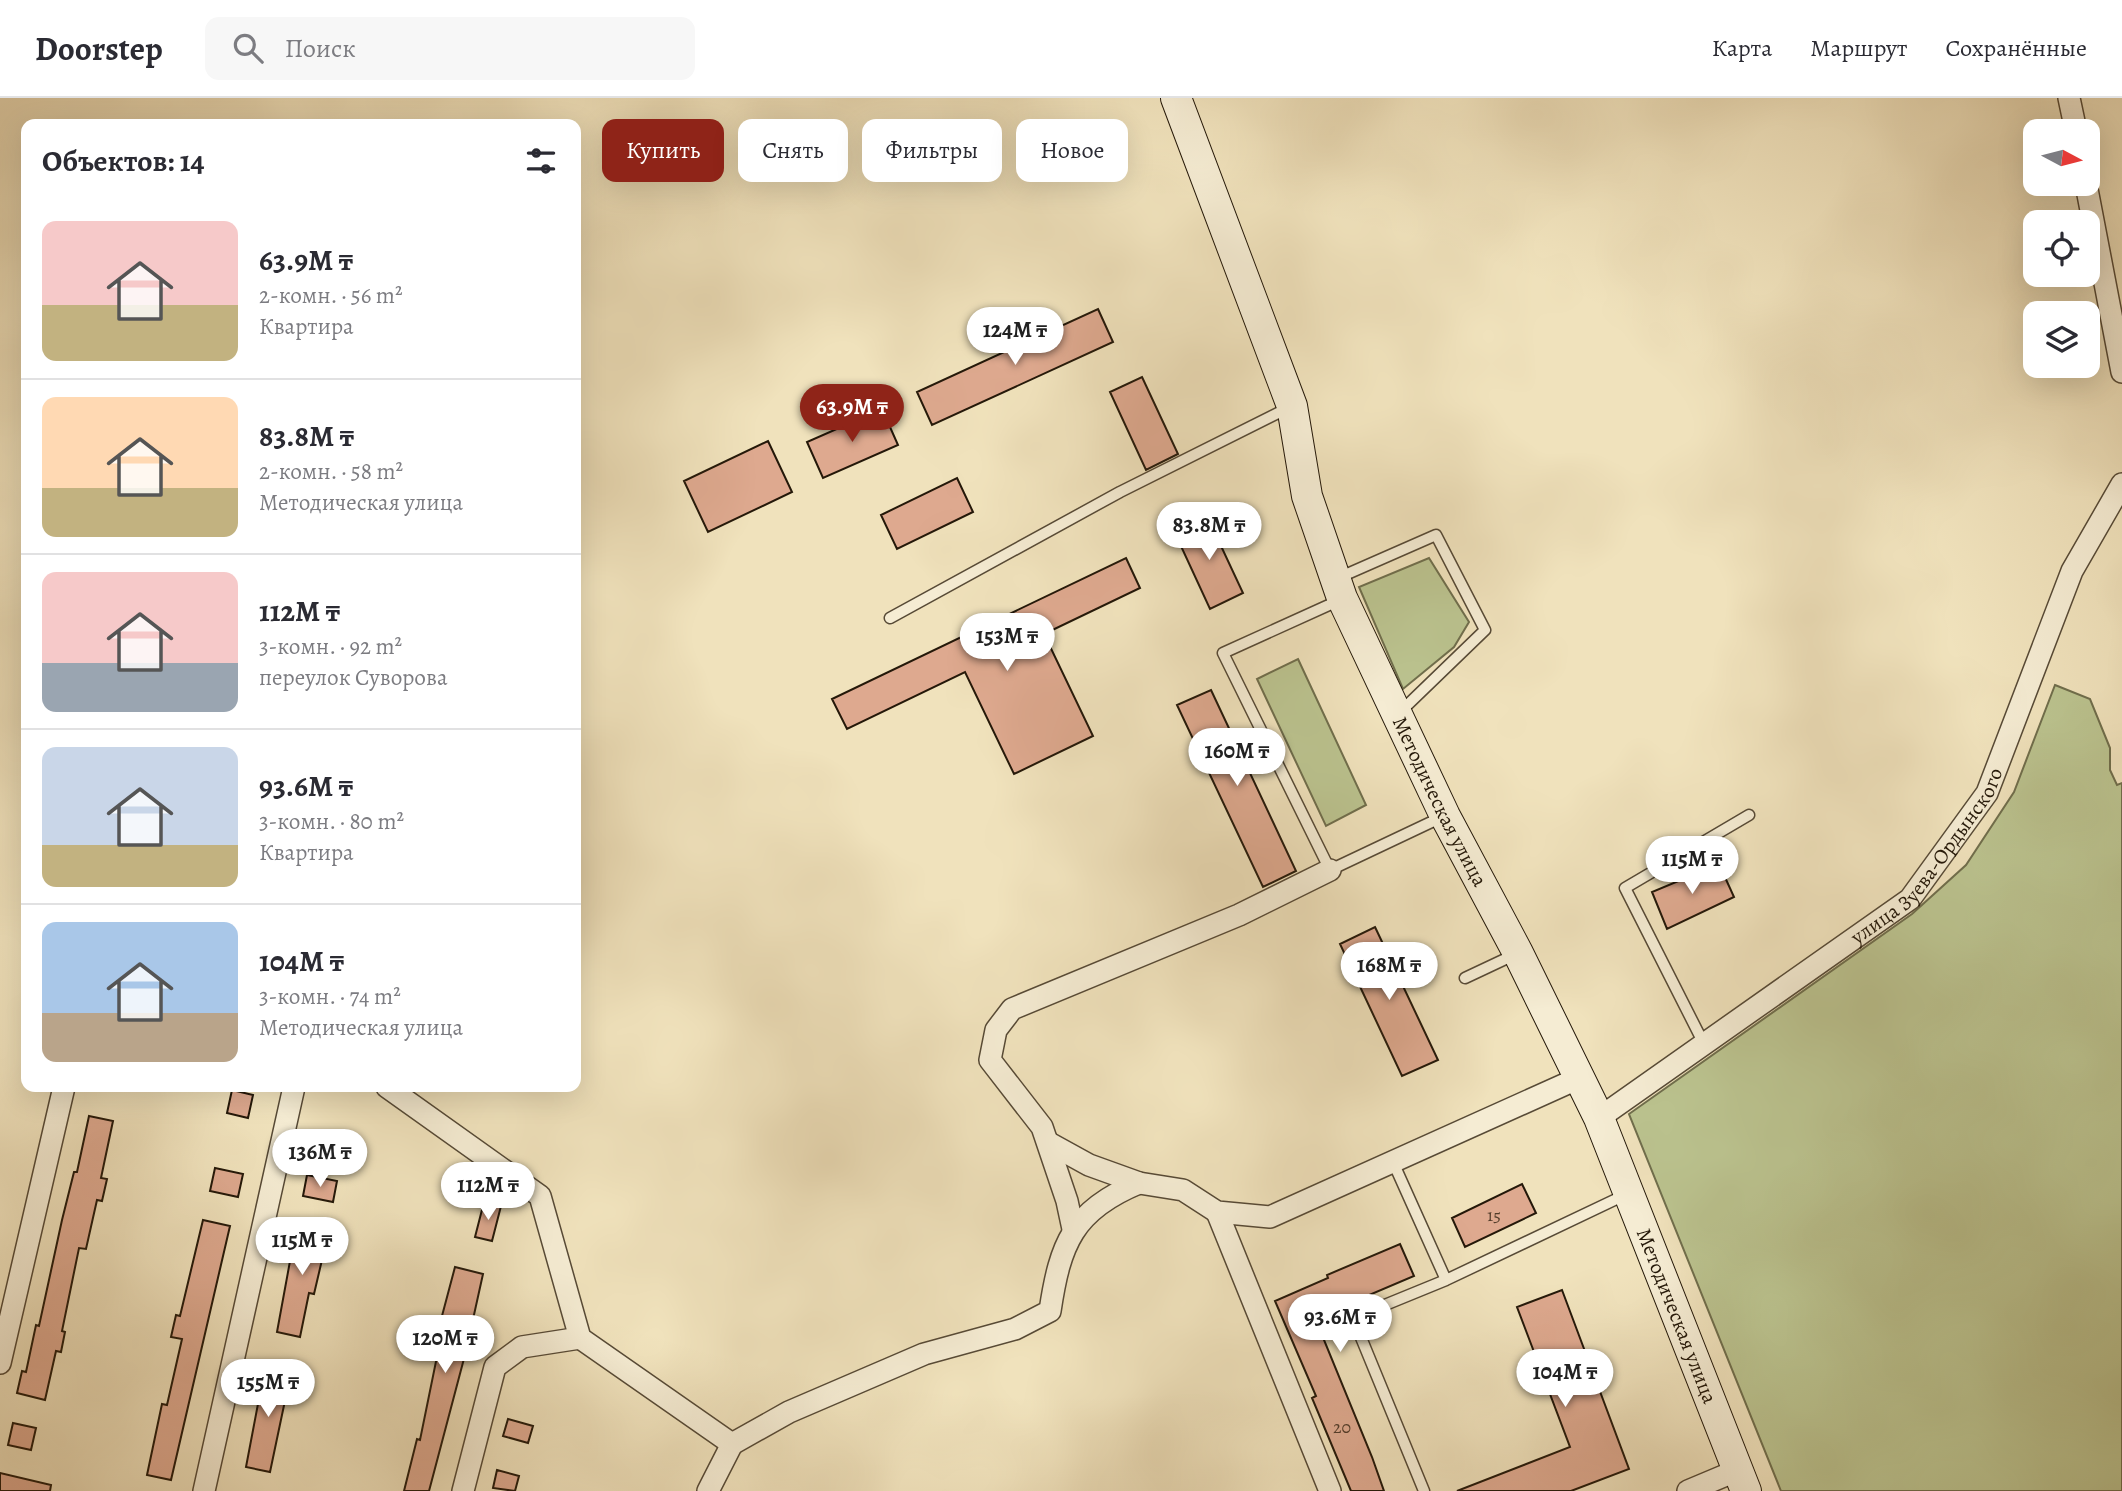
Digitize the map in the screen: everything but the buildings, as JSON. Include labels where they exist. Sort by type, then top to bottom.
[{"type":"main road","name":"Методическая улица","points":[[1176,98],[1292,406],[1307,496],[1339,589],[1445,816],[1518,953],[1599,1118],[1742,1480]]},
{"type":"street","points":[[2069,98],[2073,119]]},
{"type":"street","points":[[2088,196],[2122,362]]},
{"type":"street","name":"улица Зуева-Ордынского","points":[[1599,1118],[1910,900],[1987,793],[2072,570],[2122,484]]},
{"type":"street","points":[[1073,1229],[1042,1127],[990,1060],[996,1030],[1012,1009],[1239,915],[1330,870]]},
{"type":"street","points":[[1049,1143],[1089,1165],[1139,1183],[1184,1190],[1217,1212],[1270,1217],[1579,1078]]},
{"type":"street","points":[[0,1363],[63,1092]]},
{"type":"street","points":[[204,1491],[293,1092]]},
{"type":"street","points":[[394,1092],[540,1196],[580,1338],[732,1444]]},
{"type":"street","points":[[708,1491],[732,1444],[789,1412],[924,1354],[1014,1329],[1050,1311],[1055,1276],[1073,1229],[1094,1208],[1119,1191],[1139,1183]]},
{"type":"street","points":[[1217,1212],[1330,1491]]},
{"type":"street","points":[[463,1491],[495,1367],[522,1347],[580,1338]]},
{"type":"street","points":[[1688,1491],[1742,1480]]},
{"type":"lane","points":[[890,618],[1120,492],[1292,406]]},
{"type":"lane","points":[[1396,715],[1485,629],[1436,535],[1223,653],[1330,870],[1445,816]]},
{"type":"lane","points":[[1704,1044],[1625,888],[1749,815]]},
{"type":"lane","points":[[1465,978],[1518,953]]},
{"type":"lane","points":[[1393,1162],[1446,1280]]},
{"type":"lane","points":[[1424,1491],[1353,1318],[1446,1280],[1629,1192]]},
{"type":"green space","points":[[1429,558],[1469,622],[1454,647],[1403,689],[1359,587]]},
{"type":"green space","points":[[1298,659],[1366,805],[1326,826],[1257,679]]},
{"type":"green space","points":[[2055,685],[2090,699],[2110,748],[2110,770],[2117,785],[2122,783],[2122,1491],[1781,1491],[1629,1114],[1912,914],[1966,865],[2014,792]]}]
